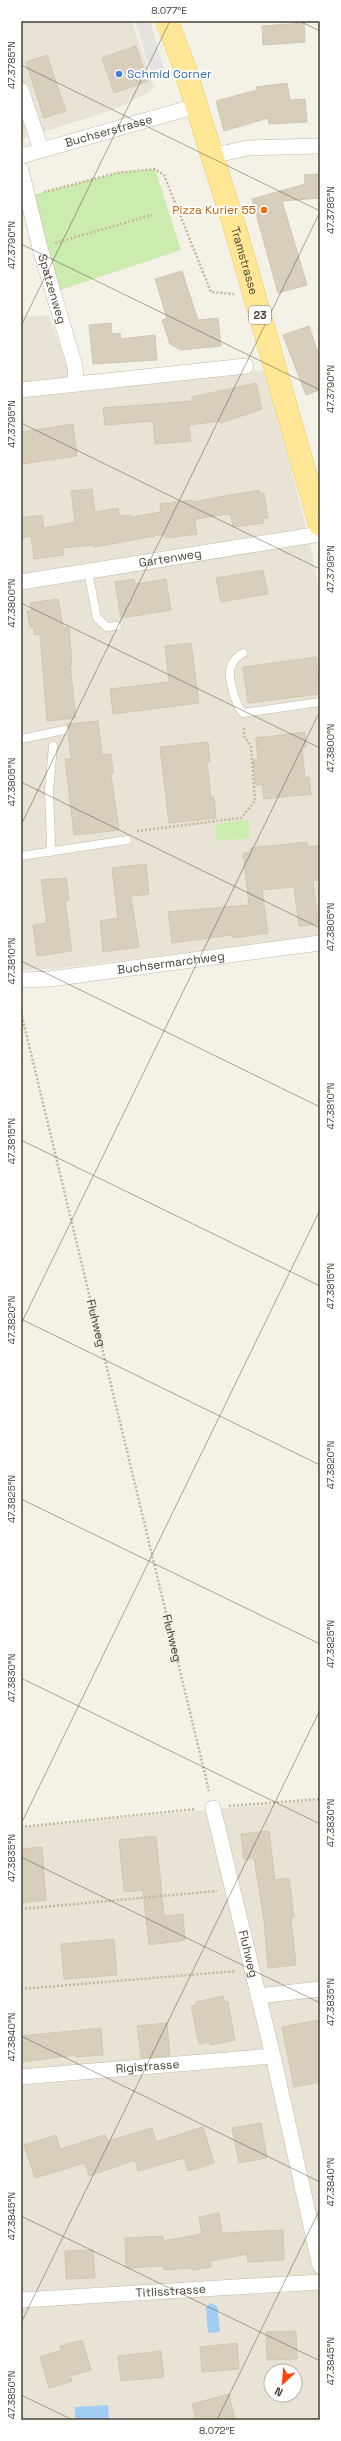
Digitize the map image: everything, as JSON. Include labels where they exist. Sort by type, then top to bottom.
[{"type":"main road","name":"Tramstrasse","points":[[167,21],[212,156],[274,361],[320,525]]},
{"type":"street","points":[[21,90],[41,150]]},
{"type":"street","name":"Buchserstrasse","points":[[21,156],[196,106]]},
{"type":"street","points":[[212,156],[247,148],[320,146]]},
{"type":"street","name":"Spatzenweg","points":[[21,170],[40,248],[75,366],[76,384]]},
{"type":"street","points":[[21,390],[246,366]]},
{"type":"street","name":"Gartenweg","points":[[21,582],[320,534]]},
{"type":"street","name":"Buchsermarchweg","points":[[21,980],[320,943]]},
{"type":"street","name":"Fluhweg","points":[[213,1808],[273,2056],[320,2266]]},
{"type":"street","points":[[258,1996],[320,1989]]},
{"type":"street","name":"Rigistrasse","points":[[21,2077],[273,2056]]},
{"type":"street","name":"Titlisstrasse","points":[[21,2300],[320,2282]]},
{"type":"lane","points":[[88,571],[97,618],[107,627],[117,626]]},
{"type":"lane","points":[[243,653],[234,659],[230,669],[235,702],[243,713],[320,702]]},
{"type":"lane","points":[[21,739],[64,730]]},
{"type":"lane","points":[[50,852],[49,791],[53,746]]},
{"type":"lane","points":[[21,856],[127,840]]},
{"type":"path","points":[[26,188],[32,195],[117,172],[155,169],[164,176],[211,292],[236,294]]},
{"type":"path","points":[[40,248],[152,215]]},
{"type":"path","points":[[130,832],[241,818],[255,801],[251,747],[244,736],[243,713]]},
{"type":"path","name":"Fluhweg","points":[[21,1012],[213,1808]]},
{"type":"path","points":[[21,1827],[320,1799]]},
{"type":"path","points":[[21,1909],[233,1889]]},
{"type":"path","points":[[21,1989],[252,1970]]},
{"type":"shaded area","points":[[21,21],[132,21],[154,87],[150,92],[113,110],[21,139]]},
{"type":"shaded area","points":[[135,21],[150,21],[165,73],[152,77]]},
{"type":"shaded area","points":[[48,315],[76,384],[148,377],[266,370],[309,539],[320,595],[320,936],[55,969],[21,970],[21,317]]},
{"type":"shaded area","points":[[320,1800],[320,2420],[21,2420],[21,1827]]},
{"type":"green space","points":[[155,169],[181,250],[60,290],[32,195],[117,173]]},
{"type":"green space","points":[[248,820],[250,838],[217,841],[215,824]]},
{"type":"water","points":[[210,2303],[217,2306],[220,2332],[208,2333],[206,2308]]},
{"type":"water","points":[[108,2405],[109,2420],[75,2420],[75,2407]]},
{"type":"building","points":[[304,23],[305,42],[263,45],[262,26]]},
{"type":"building","points":[[136,46],[148,81],[114,93],[102,58]]},
{"type":"building","points":[[47,55],[66,111],[44,118],[26,62]]},
{"type":"building","points":[[287,83],[290,100],[305,99],[307,122],[269,124],[268,118],[224,131],[216,101],[257,90],[256,87]]},
{"type":"building","points":[[320,174],[320,198],[282,201],[307,285],[278,293],[252,199],[305,184],[304,175]]},
{"type":"building","points":[[182,271],[198,320],[218,318],[221,346],[181,350],[170,344],[162,320],[167,318],[155,279]]},
{"type":"building","points":[[111,323],[112,334],[120,333],[121,339],[155,335],[157,360],[93,364],[89,325]]},
{"type":"building","points":[[309,326],[320,359],[320,390],[306,395],[283,335]]},
{"type":"building","points":[[256,383],[262,409],[221,423],[220,421],[189,425],[191,441],[155,444],[153,421],[105,425],[103,408],[192,401],[192,397]]},
{"type":"building","points":[[73,424],[77,456],[21,464],[21,432]]},
{"type":"building","points":[[92,489],[95,512],[118,508],[119,516],[131,515],[131,517],[161,512],[160,504],[192,500],[192,502],[259,490],[259,493],[264,493],[268,518],[263,518],[264,523],[233,527],[231,516],[228,514],[195,519],[197,534],[165,538],[165,534],[94,547],[94,545],[63,548],[64,555],[34,559],[31,536],[21,538],[21,518],[42,515],[44,528],[75,522],[71,491]]},
{"type":"building","points":[[263,570],[268,594],[221,602],[216,578]]},
{"type":"building","points":[[134,579],[135,584],[166,579],[171,610],[121,618],[115,582]]},
{"type":"building","points":[[58,599],[63,628],[69,627],[72,665],[70,666],[76,718],[47,721],[40,634],[35,635],[34,628],[30,628],[27,611],[32,611],[30,603]]},
{"type":"building","points":[[191,643],[199,703],[113,714],[110,689],[169,682],[165,646]]},
{"type":"building","points":[[316,657],[320,694],[248,703],[243,667]]},
{"type":"building","points":[[98,721],[102,755],[111,754],[113,773],[111,774],[119,830],[74,835],[65,759],[71,759],[67,724]]},
{"type":"building","points":[[305,732],[306,747],[302,747],[305,778],[309,777],[311,794],[264,799],[262,784],[256,785],[253,760],[258,759],[256,738]]},
{"type":"building","points":[[208,742],[210,762],[207,762],[211,797],[214,797],[216,818],[169,823],[160,747]]},
{"type":"building","points":[[307,842],[308,847],[320,845],[320,880],[313,881],[318,924],[299,926],[294,887],[262,890],[268,933],[233,938],[232,935],[172,943],[168,912],[249,905],[243,853],[250,852],[250,848]]},
{"type":"building","points":[[146,864],[149,894],[131,896],[139,947],[103,952],[100,921],[118,918],[112,868]]},
{"type":"building","points":[[66,878],[69,900],[65,901],[72,951],[37,956],[33,925],[47,923],[41,880]]},
{"type":"building","points":[[269,1831],[275,1880],[289,1878],[294,1917],[291,1917],[296,1965],[268,1968],[264,1921],[254,1858],[244,1860],[241,1834]]},
{"type":"building","points":[[156,1836],[164,1916],[183,1914],[185,1940],[149,1945],[143,1890],[124,1892],[119,1840]]},
{"type":"building","points":[[42,1847],[46,1900],[21,1903],[21,1849]]},
{"type":"building","points":[[114,1939],[117,1975],[64,1979],[61,1944]]},
{"type":"building","points":[[223,1996],[225,2002],[228,2002],[235,2040],[210,2045],[210,2042],[199,2044],[191,2006],[196,2005],[196,2002]]},
{"type":"building","points":[[318,2020],[320,2031],[320,2082],[294,2087],[282,2027]]},
{"type":"building","points":[[167,2023],[170,2056],[141,2058],[137,2026]]},
{"type":"building","points":[[101,2028],[103,2055],[76,2057],[76,2055],[21,2062],[21,2036]]},
{"type":"building","points":[[261,2123],[267,2158],[239,2163],[232,2128]]},
{"type":"building","points":[[203,2127],[214,2163],[188,2171],[184,2158],[138,2171],[135,2160],[89,2176],[85,2163],[35,2178],[24,2145],[56,2135],[60,2149],[105,2135],[108,2141],[152,2128],[156,2142]]},
{"type":"building","points":[[219,2213],[222,2233],[283,2230],[284,2260],[248,2262],[247,2254],[210,2261],[211,2267],[192,2270],[191,2268],[164,2270],[163,2266],[126,2268],[125,2238],[163,2236],[163,2241],[202,2234],[199,2217]]},
{"type":"building","points":[[93,2250],[95,2278],[66,2279],[65,2251]]},
{"type":"building","points":[[296,2331],[297,2359],[267,2360],[266,2332]]},
{"type":"building","points":[[82,2340],[91,2370],[70,2376],[72,2381],[49,2388],[40,2357],[61,2350],[60,2346]]},
{"type":"building","points":[[237,2343],[239,2369],[202,2372],[200,2347]]},
{"type":"building","points":[[161,2351],[164,2377],[121,2381],[118,2356]]},
{"type":"building","points":[[229,2394],[235,2420],[196,2420],[192,2404]]},
{"type":"place","name":"Schmid Corner","points":[[119,74]]},
{"type":"place","name":"Pizza Kurier 55","points":[[264,210]]}]
